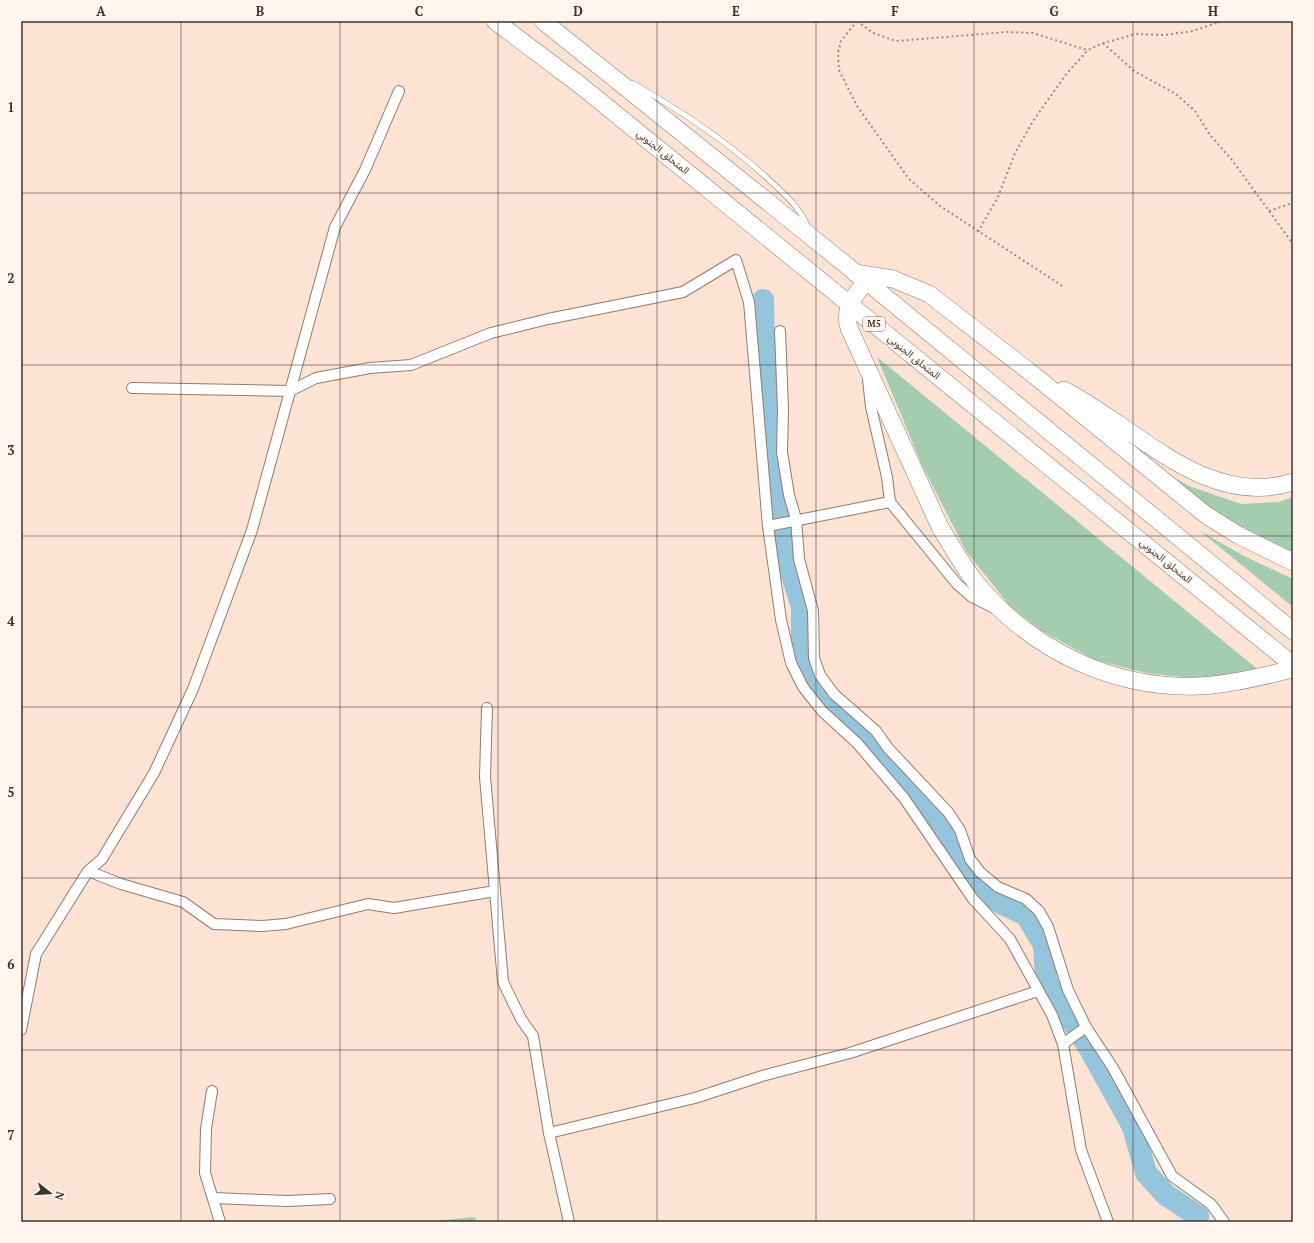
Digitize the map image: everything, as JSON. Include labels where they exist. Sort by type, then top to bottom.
[{"type":"highway","name":"المتحلق الجنوبي","points":[[496,21],[580,85],[1293,665]]},
{"type":"highway","points":[[543,21],[810,236],[1293,631]]},
{"type":"highway","points":[[860,277],[849,304],[846,320],[849,328],[940,527],[956,555],[981,589],[1001,610],[1031,635],[1054,650],[1103,672],[1129,679],[1155,684],[1198,686],[1241,681],[1293,669]]},
{"type":"highway","points":[[860,277],[894,279],[929,294],[1035,376],[1206,515],[1238,535],[1293,562]]},
{"type":"highway","points":[[1035,376],[1086,402],[1185,468],[1200,476],[1216,482],[1260,488],[1293,482]]},
{"type":"street","points":[[21,1030],[36,954],[88,871],[102,860],[154,773],[193,689],[252,530],[335,227],[365,170],[399,91]]},
{"type":"street","points":[[132,388],[290,391],[316,378],[370,368],[411,365],[491,333],[554,318],[683,292],[736,260],[749,302],[768,526],[781,620],[791,663],[803,687],[822,711],[857,743],[904,798],[973,899],[1010,939],[1052,1015],[1063,1044],[1081,1150],[1108,1222]]},
{"type":"street","points":[[780,331],[783,410],[782,452],[789,495],[796,519],[799,559],[813,611],[814,658],[820,675],[834,694],[876,731],[907,769],[948,812],[960,830],[970,859],[980,872],[998,887],[1026,899],[1039,911],[1048,927],[1068,990],[1086,1027],[1113,1068],[1172,1176],[1211,1204],[1224,1222]]},
{"type":"street","points":[[869,369],[871,407],[887,477],[890,502],[956,584],[981,603],[1001,610]]},
{"type":"street","points":[[768,526],[796,519],[890,502]]},
{"type":"street","points":[[487,708],[485,777],[503,982],[521,1019],[534,1036],[548,1133],[569,1222]]},
{"type":"street","points":[[88,871],[120,884],[183,902],[214,924],[262,926],[286,924],[368,904],[394,908],[495,891]]},
{"type":"street","points":[[548,1133],[695,1098],[762,1076],[850,1052],[1038,991]]},
{"type":"street","points":[[1063,1044],[1086,1027]]},
{"type":"street","points":[[212,1091],[206,1129],[205,1173],[220,1222]]},
{"type":"street","points":[[213,1198],[288,1201],[330,1199]]},
{"type":"lane","points":[[598,65],[623,78]]},
{"type":"lane","points":[[629,81],[692,119],[754,167],[797,208],[804,219],[810,236]]},
{"type":"path","points":[[1064,287],[940,206],[910,179],[857,106],[839,70],[838,54],[841,41],[857,21],[873,33],[896,41],[1007,32],[1033,32],[1088,50]]},
{"type":"path","points":[[978,232],[998,197],[1015,153],[1033,121],[1067,73],[1088,50],[1103,43],[1135,34],[1164,35],[1193,31],[1222,21]]},
{"type":"path","points":[[1103,43],[1134,71],[1176,94],[1195,111],[1210,135],[1232,160],[1293,244]]},
{"type":"path","points":[[1269,210],[1293,203]]},
{"type":"green space","points":[[877,357],[1261,672],[1201,679],[1146,673],[1095,660],[1040,630],[1009,605],[966,551],[922,465]]},
{"type":"green space","points":[[1146,462],[1189,486],[1241,504],[1279,502],[1293,497],[1293,556],[1245,535]]},
{"type":"green space","points":[[1200,531],[1244,556],[1293,579],[1293,607]]},
{"type":"green space","points":[[475,1217],[476,1222],[422,1222]]},
{"type":"waterway","points":[[763,300],[764,342],[771,410],[769,447],[789,565],[802,607],[802,638],[808,675],[833,707],[862,730],[884,753],[909,788],[943,825],[955,858],[969,880],[994,900],[1026,915],[1044,945],[1046,979],[1091,1051],[1133,1127],[1146,1173],[1166,1195],[1198,1216],[1197,1222]]}]
